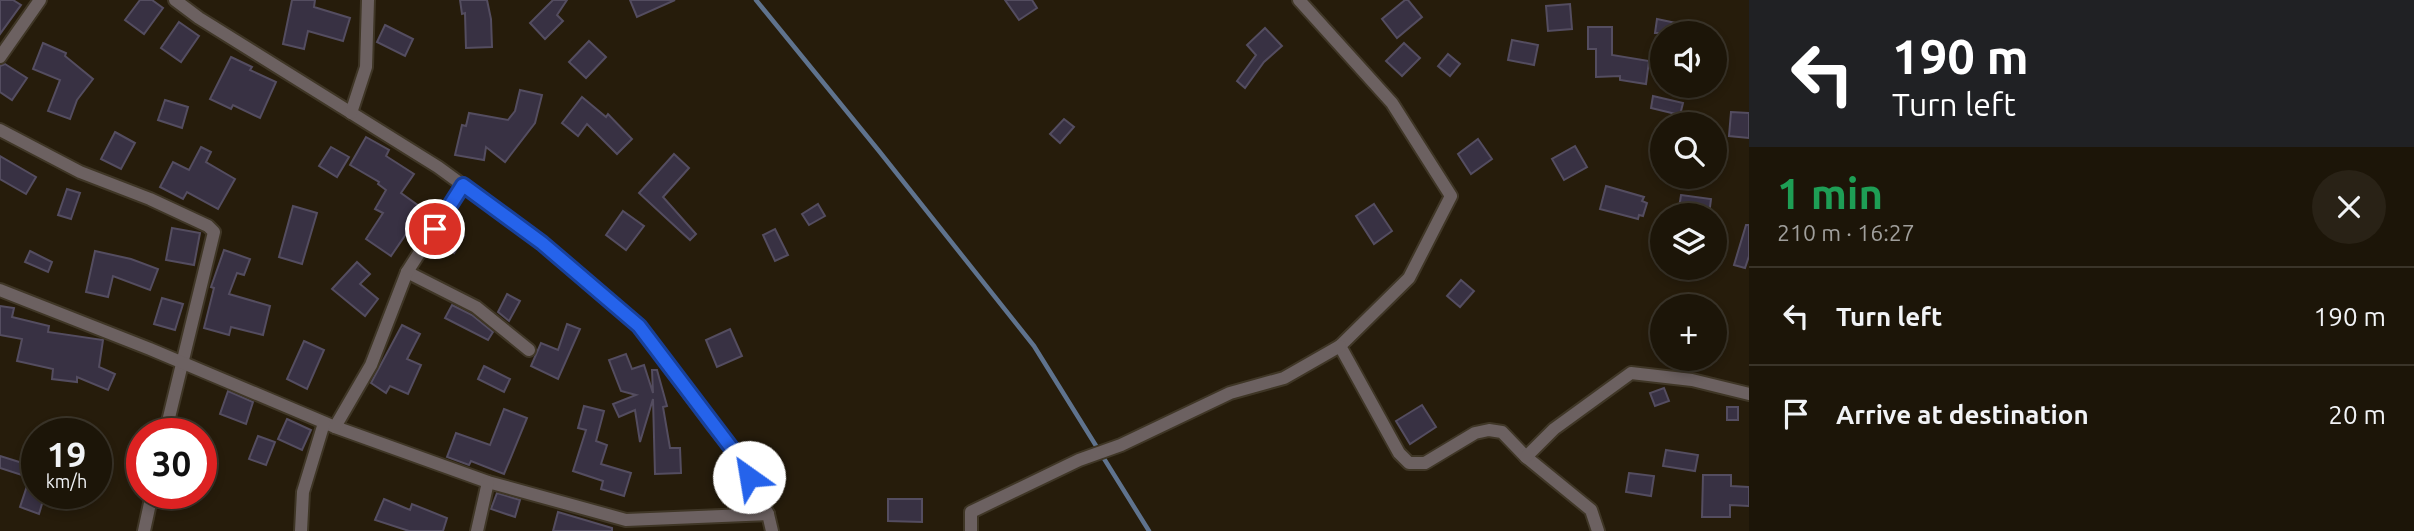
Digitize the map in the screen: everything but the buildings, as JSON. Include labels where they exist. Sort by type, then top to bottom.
[{"type":"street","points":[[0,57],[40,0]]},
{"type":"street","points":[[175,0],[199,18],[438,167],[542,243],[639,326],[739,458],[768,514],[772,531]]},
{"type":"street","points":[[351,113],[366,67],[368,0]]},
{"type":"street","points":[[971,531],[971,512],[1079,460],[1121,445],[1230,393],[1283,378],[1340,346],[1409,278],[1451,196],[1392,103],[1299,0]]},
{"type":"street","points":[[0,130],[80,172],[150,199],[208,226],[214,232],[169,418]]},
{"type":"street","points":[[301,531],[303,492],[330,425],[371,365],[407,272],[463,185]]},
{"type":"street","points":[[407,272],[476,307],[529,350]]},
{"type":"street","points":[[0,290],[330,425],[488,482],[626,520],[768,514]]},
{"type":"street","points":[[1340,346],[1399,453],[1409,463],[1425,463],[1475,433],[1489,430],[1502,432],[1526,457],[1591,510],[1598,531]]},
{"type":"street","points":[[1526,457],[1554,429],[1631,373],[1692,380],[1749,394]]},
{"type":"street","points":[[477,531],[488,482]]},
{"type":"street","points":[[144,531],[149,509]]},
{"type":"waterway","points":[[756,0],[1034,346],[1149,531]]},
{"type":"route","points":[[435,229],[463,185],[542,243],[639,326],[739,458],[749,477]]}]
